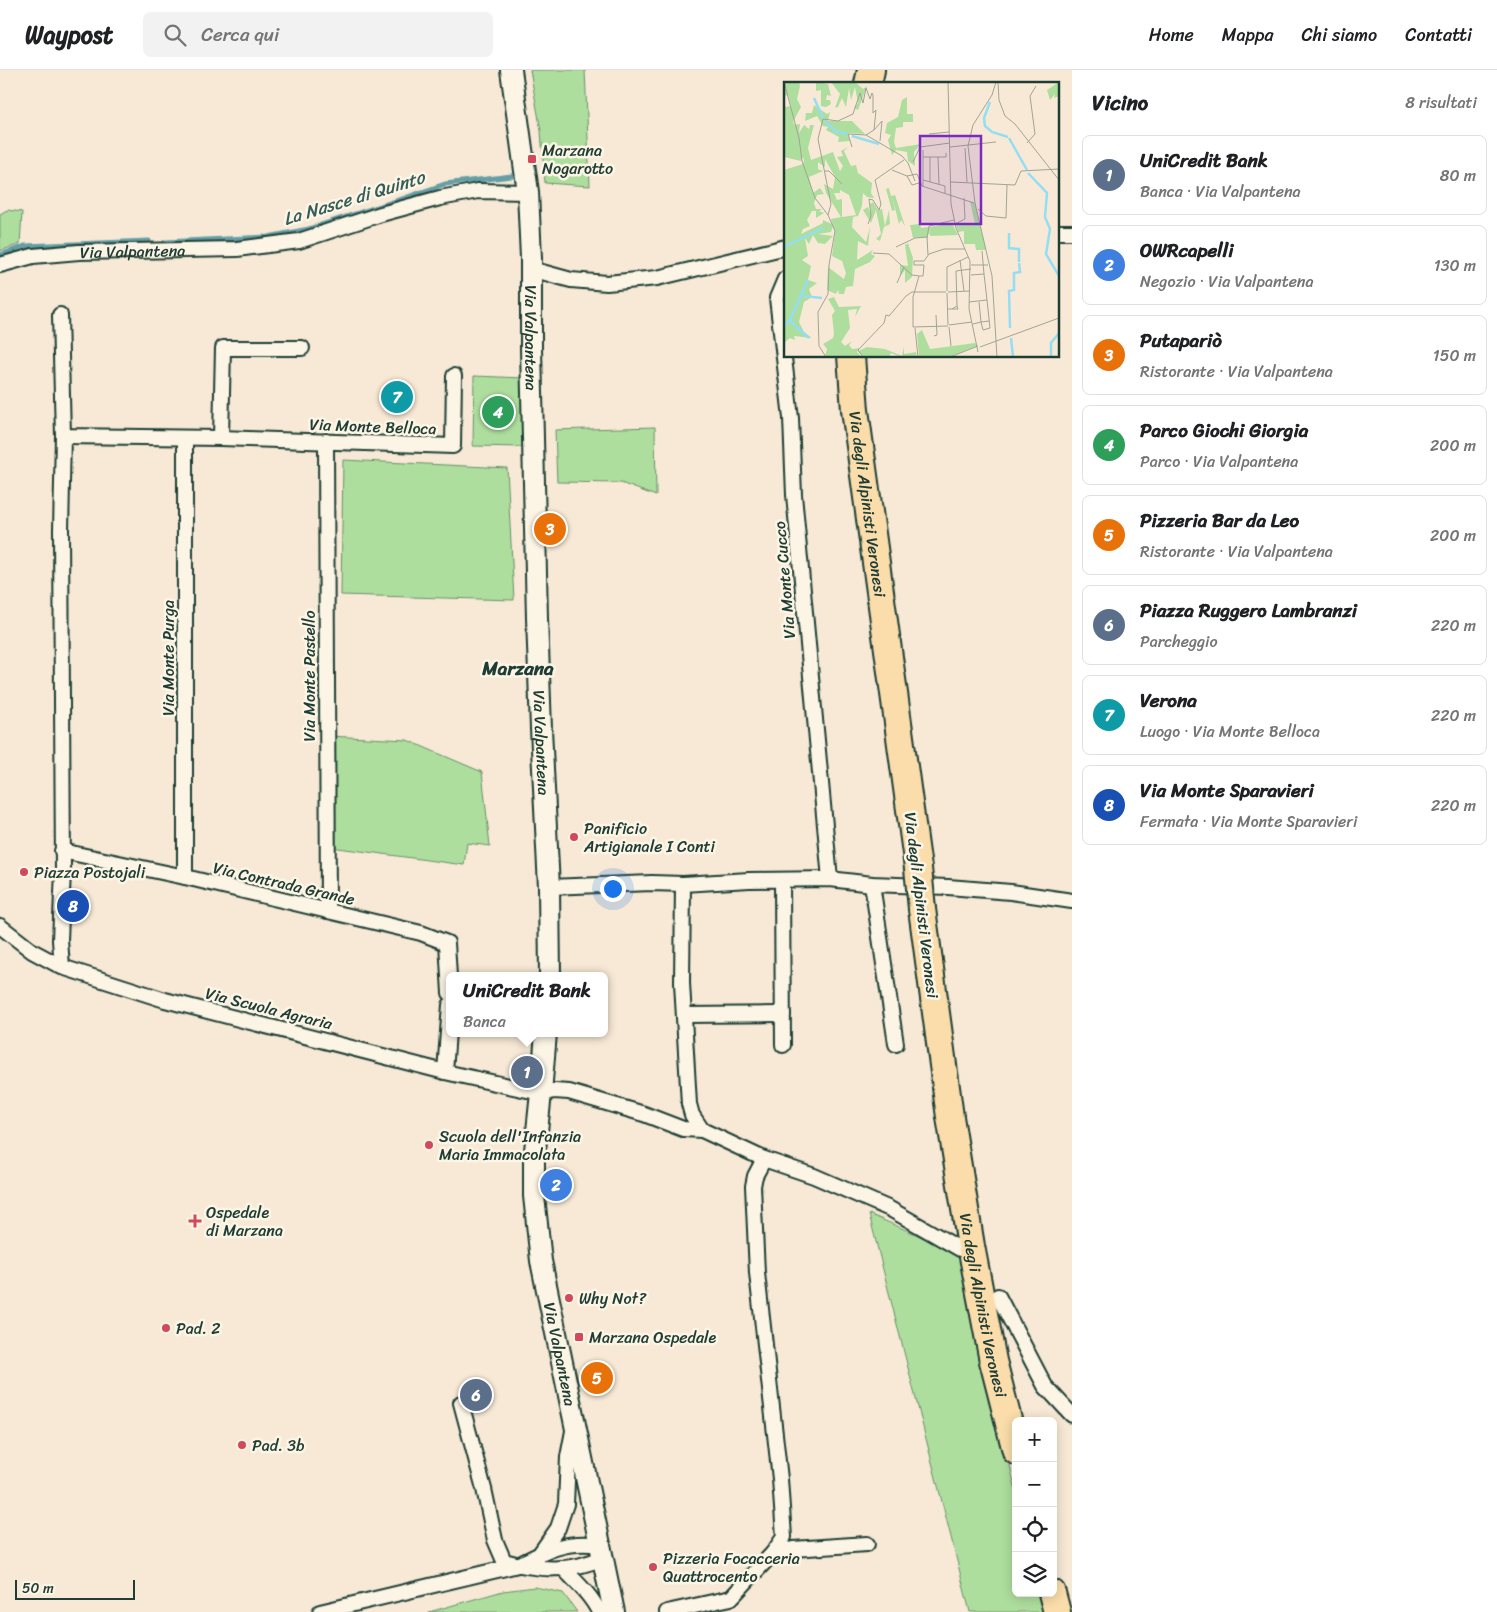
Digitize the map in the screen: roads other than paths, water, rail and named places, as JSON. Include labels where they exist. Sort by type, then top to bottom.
[{"type":"highway","name":"Via degli Alpinisti Veronesi","points":[[851,358],[854,410],[918,868],[950,1117],[971,1246],[993,1361],[1012,1435]]},
{"type":"highway","points":[[1053,1597],[1056,1612]]},
{"type":"street","name":"Via Valpantena","points":[[511,70],[528,192],[537,627],[549,887],[550,972]]},
{"type":"street","name":"Via Valpantena","points":[[0,265],[33,256],[79,252],[237,249],[300,241],[381,214],[440,198],[478,191],[528,192]]},
{"type":"street","name":"Via Valpantena","points":[[531,269],[571,280],[608,283],[656,278],[784,246]]},
{"type":"street","name":"Via Monte Cucco","points":[[784,281],[777,298],[791,418],[794,495],[830,879]]},
{"type":"street","points":[[60,315],[62,436],[62,851],[60,940],[62,967]]},
{"type":"street","points":[[221,438],[223,348],[302,348]]},
{"type":"street","name":"Via Monte Belloca","points":[[62,436],[221,438],[453,446],[454,376]]},
{"type":"street","name":"Via Monte Purga","points":[[185,438],[185,877]]},
{"type":"street","name":"Via Monte Pastello","points":[[326,441],[328,911]]},
{"type":"street","name":"Via Contrada Grande","points":[[62,851],[185,877],[421,933],[446,943],[448,972]]},
{"type":"street","points":[[549,887],[830,879],[872,884],[984,890],[1072,901]]},
{"type":"street","points":[[782,880],[783,1045]]},
{"type":"street","points":[[683,884],[682,983],[689,1104],[692,1115],[702,1130]]},
{"type":"street","points":[[872,884],[896,1044]]},
{"type":"street","name":"Via Scuola Agraria","points":[[0,926],[32,951],[62,967],[165,1000],[445,1072],[542,1093]]},
{"type":"street","points":[[684,1015],[783,1014]]},
{"type":"street","points":[[445,1072],[448,1037]]},
{"type":"street","name":"Via Valpantena","points":[[546,1037],[542,1093],[534,1160],[534,1196],[541,1261],[614,1612]]},
{"type":"street","points":[[542,1093],[554,1091],[569,1092],[644,1114],[683,1129],[702,1130],[764,1159],[814,1176],[890,1209],[960,1249]]},
{"type":"street","points":[[667,1612],[731,1598],[774,1553],[784,1537],[780,1479],[757,1273],[753,1186],[755,1176],[764,1159]]},
{"type":"street","points":[[998,1296],[1045,1386],[1072,1415]]},
{"type":"street","points":[[320,1612],[518,1565],[560,1546],[575,1543],[601,1551],[592,1563],[563,1568],[518,1565],[504,1561],[495,1540],[484,1489],[461,1404]]},
{"type":"street","points":[[541,1553],[558,1528],[566,1504],[568,1457],[574,1424]]},
{"type":"street","points":[[774,1553],[793,1549],[867,1544]]},
{"type":"street","points":[[563,1568],[584,1589],[599,1612]]},
{"type":"waterway","name":"La Nasce di Quinto","points":[[165,242],[268,237],[309,229],[445,184],[520,175]]},
{"type":"waterway","name":"La Nasce di Quinto","points":[[0,255],[25,246],[149,241]]},
{"type":"place","name":"Marzana Nogarotto","points":[[532,159]]},
{"type":"place","name":"Verona","points":[[397,397]]},
{"type":"place","name":"Parco Giochi Giorgia","points":[[498,412]]},
{"type":"place","name":"Putapariò","points":[[550,529]]},
{"type":"place","name":"Panificio Artigianale I Conti","points":[[574,837]]},
{"type":"place","name":"Piazza Postojali","points":[[24,872]]},
{"type":"place","name":"Via Monte Sparavieri","points":[[73,906]]},
{"type":"place","name":"UniCredit Bank","points":[[527,1072]]},
{"type":"place","name":"Scuola dell'Infanzia Maria Immacolata","points":[[429,1145]]},
{"type":"place","name":"OWRcapelli","points":[[556,1185]]},
{"type":"place","name":"Ospedale di Marzana","points":[[195,1221]]},
{"type":"place","name":"Why Not?","points":[[569,1298]]},
{"type":"place","name":"Pad. 2","points":[[166,1328]]},
{"type":"place","name":"Marzana Ospedale","points":[[579,1337]]},
{"type":"place","name":"Pizzeria Bar da Leo","points":[[597,1378]]},
{"type":"place","name":"Piazza Ruggero Lambranzi","points":[[476,1395]]},
{"type":"place","name":"Pad. 3b","points":[[242,1445]]},
{"type":"place","name":"Pizzeria Focacceria Quattrocento","points":[[653,1567]]},
{"type":"district","name":"Marzana","points":[[518,668]]}]
